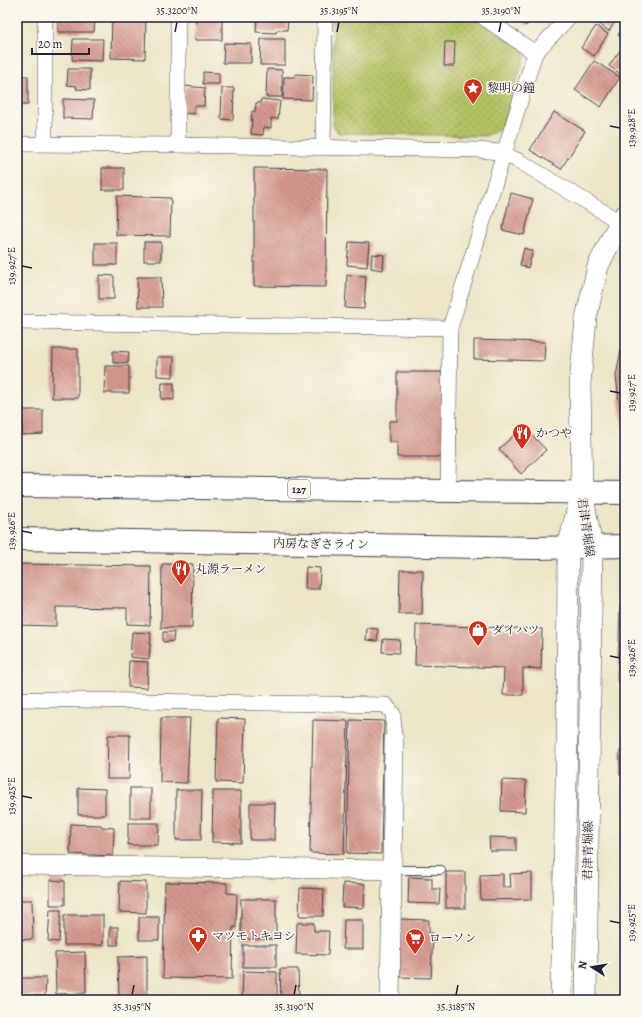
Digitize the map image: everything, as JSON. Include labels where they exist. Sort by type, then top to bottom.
[{"type":"highway","name":"127","points":[[17,486],[625,493]]},
{"type":"highway","name":"内房なぎさライン","points":[[17,539],[568,548],[625,546]]},
{"type":"main road","points":[[582,492],[580,384],[586,318],[598,266],[623,219]]},
{"type":"main road","name":"君津青堀線","points":[[582,492],[592,547],[586,1000]]},
{"type":"main road","name":"君津青堀線","points":[[562,1000],[567,742],[568,548],[582,492]]},
{"type":"street","points":[[45,17],[45,143]]},
{"type":"street","points":[[178,17],[178,144]]},
{"type":"street","points":[[323,147],[325,17]]},
{"type":"street","points":[[483,17],[535,53]]},
{"type":"street","points":[[448,491],[450,328],[535,53],[569,17]]},
{"type":"street","points":[[17,144],[178,144],[478,150],[499,152],[519,161],[623,219]]},
{"type":"street","points":[[17,322],[450,328]]},
{"type":"street","points":[[17,699],[386,705],[393,714],[394,739],[390,1000]]},
{"type":"street","points":[[17,865],[392,870]]},
{"type":"lane","points":[[392,870],[441,870]]},
{"type":"green space","points":[[333,17],[472,17],[519,47],[524,51],[525,55],[502,128],[485,136],[338,133],[333,124]]},
{"type":"building","points":[[58,17],[95,17],[94,32],[58,32]]},
{"type":"building","points":[[112,17],[146,17],[145,59],[111,58]]},
{"type":"building","points":[[196,17],[222,18],[222,40],[195,40]]},
{"type":"building","points":[[257,17],[281,17],[281,19],[288,19],[287,30],[277,30],[276,33],[256,32]]},
{"type":"building","points":[[515,17],[533,17],[526,26]]},
{"type":"building","points":[[591,17],[614,17],[617,19],[609,31]]},
{"type":"building","points":[[596,26],[608,34],[594,56],[581,48]]},
{"type":"building","points":[[624,26],[625,27],[625,40],[618,35]]},
{"type":"building","points":[[73,39],[103,39],[102,61],[72,60]]},
{"type":"building","points":[[261,39],[285,39],[285,65],[260,65]]},
{"type":"building","points":[[445,42],[455,42],[454,66],[444,66]]},
{"type":"building","points":[[224,43],[251,44],[251,63],[223,63]]},
{"type":"building","points":[[625,43],[625,73],[624,76],[609,66]]},
{"type":"building","points":[[594,61],[620,77],[601,107],[575,90]]},
{"type":"building","points":[[68,69],[90,69],[90,90],[76,89],[77,86],[67,85]]},
{"type":"building","points":[[267,69],[282,70],[282,97],[266,97]]},
{"type":"building","points":[[203,72],[219,73],[219,84],[203,84]]},
{"type":"building","points":[[296,74],[313,75],[312,100],[283,99],[284,77],[295,77]]},
{"type":"building","points":[[17,76],[28,76],[28,105],[17,105]]},
{"type":"building","points":[[185,86],[205,88],[204,106],[194,106],[194,114],[183,113]]},
{"type":"building","points":[[222,88],[234,88],[233,120],[221,119]]},
{"type":"building","points":[[63,99],[94,100],[93,119],[63,118]]},
{"type":"building","points":[[261,99],[280,101],[278,119],[271,118],[271,128],[264,127],[263,135],[251,134],[252,111],[255,112],[256,103],[260,103]]},
{"type":"building","points":[[554,112],[585,131],[561,169],[530,150]]},
{"type":"building","points":[[102,168],[124,168],[124,190],[102,190]]},
{"type":"building","points":[[254,168],[327,169],[326,287],[254,286]]},
{"type":"building","points":[[511,193],[533,199],[524,235],[502,230]]},
{"type":"building","points":[[117,196],[171,198],[170,236],[116,235]]},
{"type":"building","points":[[144,242],[161,242],[161,261],[144,261]]},
{"type":"building","points":[[349,242],[369,243],[367,267],[347,265]]},
{"type":"building","points":[[95,243],[117,243],[117,265],[95,265]]},
{"type":"building","points":[[524,248],[533,251],[528,268],[520,265]]},
{"type":"building","points":[[372,254],[384,255],[383,270],[371,268]]},
{"type":"building","points":[[99,275],[114,276],[114,299],[99,299]]},
{"type":"building","points":[[347,275],[366,276],[364,309],[345,308]]},
{"type":"building","points":[[137,277],[161,277],[162,307],[138,307]]},
{"type":"building","points":[[624,334],[625,425],[622,425],[616,376]]},
{"type":"building","points":[[474,340],[545,342],[544,361],[474,359]]},
{"type":"building","points":[[53,349],[78,349],[78,398],[52,398]]},
{"type":"building","points":[[113,351],[129,352],[128,363],[113,363]]},
{"type":"building","points":[[17,356],[19,356],[19,393],[17,393]]},
{"type":"building","points":[[157,357],[174,357],[173,377],[157,376]]},
{"type":"building","points":[[105,366],[129,366],[129,393],[104,393]]},
{"type":"building","points":[[397,372],[444,372],[443,457],[397,457],[397,442],[389,442],[389,421],[397,421]]},
{"type":"building","points":[[162,383],[174,383],[174,400],[161,399]]},
{"type":"building","points":[[22,410],[43,410],[43,434],[22,435]]},
{"type":"building","name":"かつや","points":[[524,426],[546,450],[521,474],[499,449]]},
{"type":"building","points":[[17,564],[151,566],[150,625],[127,624],[127,608],[56,607],[56,626],[17,625]]},
{"type":"building","points":[[162,564],[193,564],[192,628],[161,628]]},
{"type":"building","points":[[306,567],[320,568],[319,589],[305,589]]},
{"type":"building","points":[[400,570],[423,570],[422,614],[399,614]]},
{"type":"building","points":[[620,607],[625,607],[625,682],[618,682]]},
{"type":"building","name":"ダイハツ","points":[[416,625],[542,629],[541,669],[523,668],[523,695],[503,695],[504,668],[415,665]]},
{"type":"building","points":[[367,628],[378,629],[377,641],[366,640]]},
{"type":"building","points":[[132,632],[151,633],[149,659],[130,657]]},
{"type":"building","points":[[163,632],[174,632],[173,641],[163,642]]},
{"type":"building","points":[[383,639],[400,640],[399,653],[382,652]]},
{"type":"building","points":[[129,661],[148,662],[147,688],[128,687]]},
{"type":"building","points":[[161,718],[190,718],[187,783],[160,782]]},
{"type":"building","points":[[218,718],[245,719],[243,783],[216,782]]},
{"type":"building","points":[[313,720],[348,721],[344,854],[310,853]]},
{"type":"building","points":[[350,720],[384,721],[381,854],[347,853]]},
{"type":"building","points":[[108,735],[130,735],[129,779],[107,779]]},
{"type":"building","points":[[620,751],[625,751],[625,775],[620,775]]},
{"type":"building","points":[[502,780],[526,781],[525,812],[501,811]]},
{"type":"building","points":[[623,783],[625,783],[625,806],[623,806]]},
{"type":"building","points":[[78,788],[105,789],[105,815],[78,815]]},
{"type":"building","points":[[130,788],[151,788],[151,818],[130,818]]},
{"type":"building","points":[[176,790],[202,790],[201,840],[176,840]]},
{"type":"building","points":[[213,791],[241,791],[241,843],[212,842]]},
{"type":"building","points":[[250,803],[275,803],[274,840],[250,840]]},
{"type":"building","points":[[128,823],[159,823],[158,845],[128,845]]},
{"type":"building","points":[[71,824],[101,825],[102,827],[114,828],[113,856],[70,854]]},
{"type":"building","points":[[489,837],[516,838],[516,851],[490,851]]},
{"type":"building","points":[[446,872],[465,872],[465,908],[446,908]]},
{"type":"building","points":[[532,873],[532,899],[481,900],[480,875],[503,874],[503,887],[511,887],[510,874]]},
{"type":"building","points":[[409,877],[432,878],[432,889],[440,889],[439,904],[408,903]]},
{"type":"building","points":[[50,880],[65,881],[65,905],[50,905]]},
{"type":"building","points":[[120,881],[146,882],[146,913],[119,912]]},
{"type":"building","name":"マツモトキヨシ","points":[[165,882],[227,883],[227,893],[237,894],[236,928],[233,927],[232,979],[163,978]]},
{"type":"building","points":[[343,883],[365,884],[364,908],[342,907]]},
{"type":"building","points":[[300,888],[324,889],[323,916],[299,916]]},
{"type":"building","points":[[241,899],[276,899],[276,939],[241,939]]},
{"type":"building","points":[[17,900],[32,900],[33,939],[17,940]]},
{"type":"building","points":[[50,910],[61,910],[59,942],[48,941]]},
{"type":"building","points":[[64,915],[103,915],[103,945],[64,945]]},
{"type":"building","points":[[139,917],[159,917],[159,940],[139,940]]},
{"type":"building","name":"ローソン","points":[[400,919],[429,920],[429,933],[433,933],[431,978],[398,977]]},
{"type":"building","points":[[344,920],[363,920],[363,949],[343,949]]},
{"type":"building","points":[[297,923],[314,923],[314,931],[329,931],[328,955],[296,954]]},
{"type":"building","points":[[110,927],[118,927],[118,945],[110,945]]},
{"type":"building","points":[[243,945],[276,945],[276,967],[243,967]]},
{"type":"building","points":[[85,952],[86,993],[56,994],[55,953]]},
{"type":"building","points":[[147,956],[147,996],[119,997],[118,957]]},
{"type":"building","points":[[280,969],[298,969],[299,1000],[281,1000]]},
{"type":"building","points":[[243,971],[277,972],[277,1000],[242,1000]]},
{"type":"building","points":[[17,978],[46,978],[45,996],[17,996]]},
{"type":"place","name":"黎明の鐘","points":[[473,105]]},
{"type":"place","name":"かつや","points":[[522,450]]},
{"type":"place","name":"丸源ラーメン","points":[[181,586]]},
{"type":"place","name":"ダイハツ","points":[[478,647]]},
{"type":"place","name":"マツモトキヨシ","points":[[198,953]]},
{"type":"place","name":"ローソン","points":[[415,955]]}]
